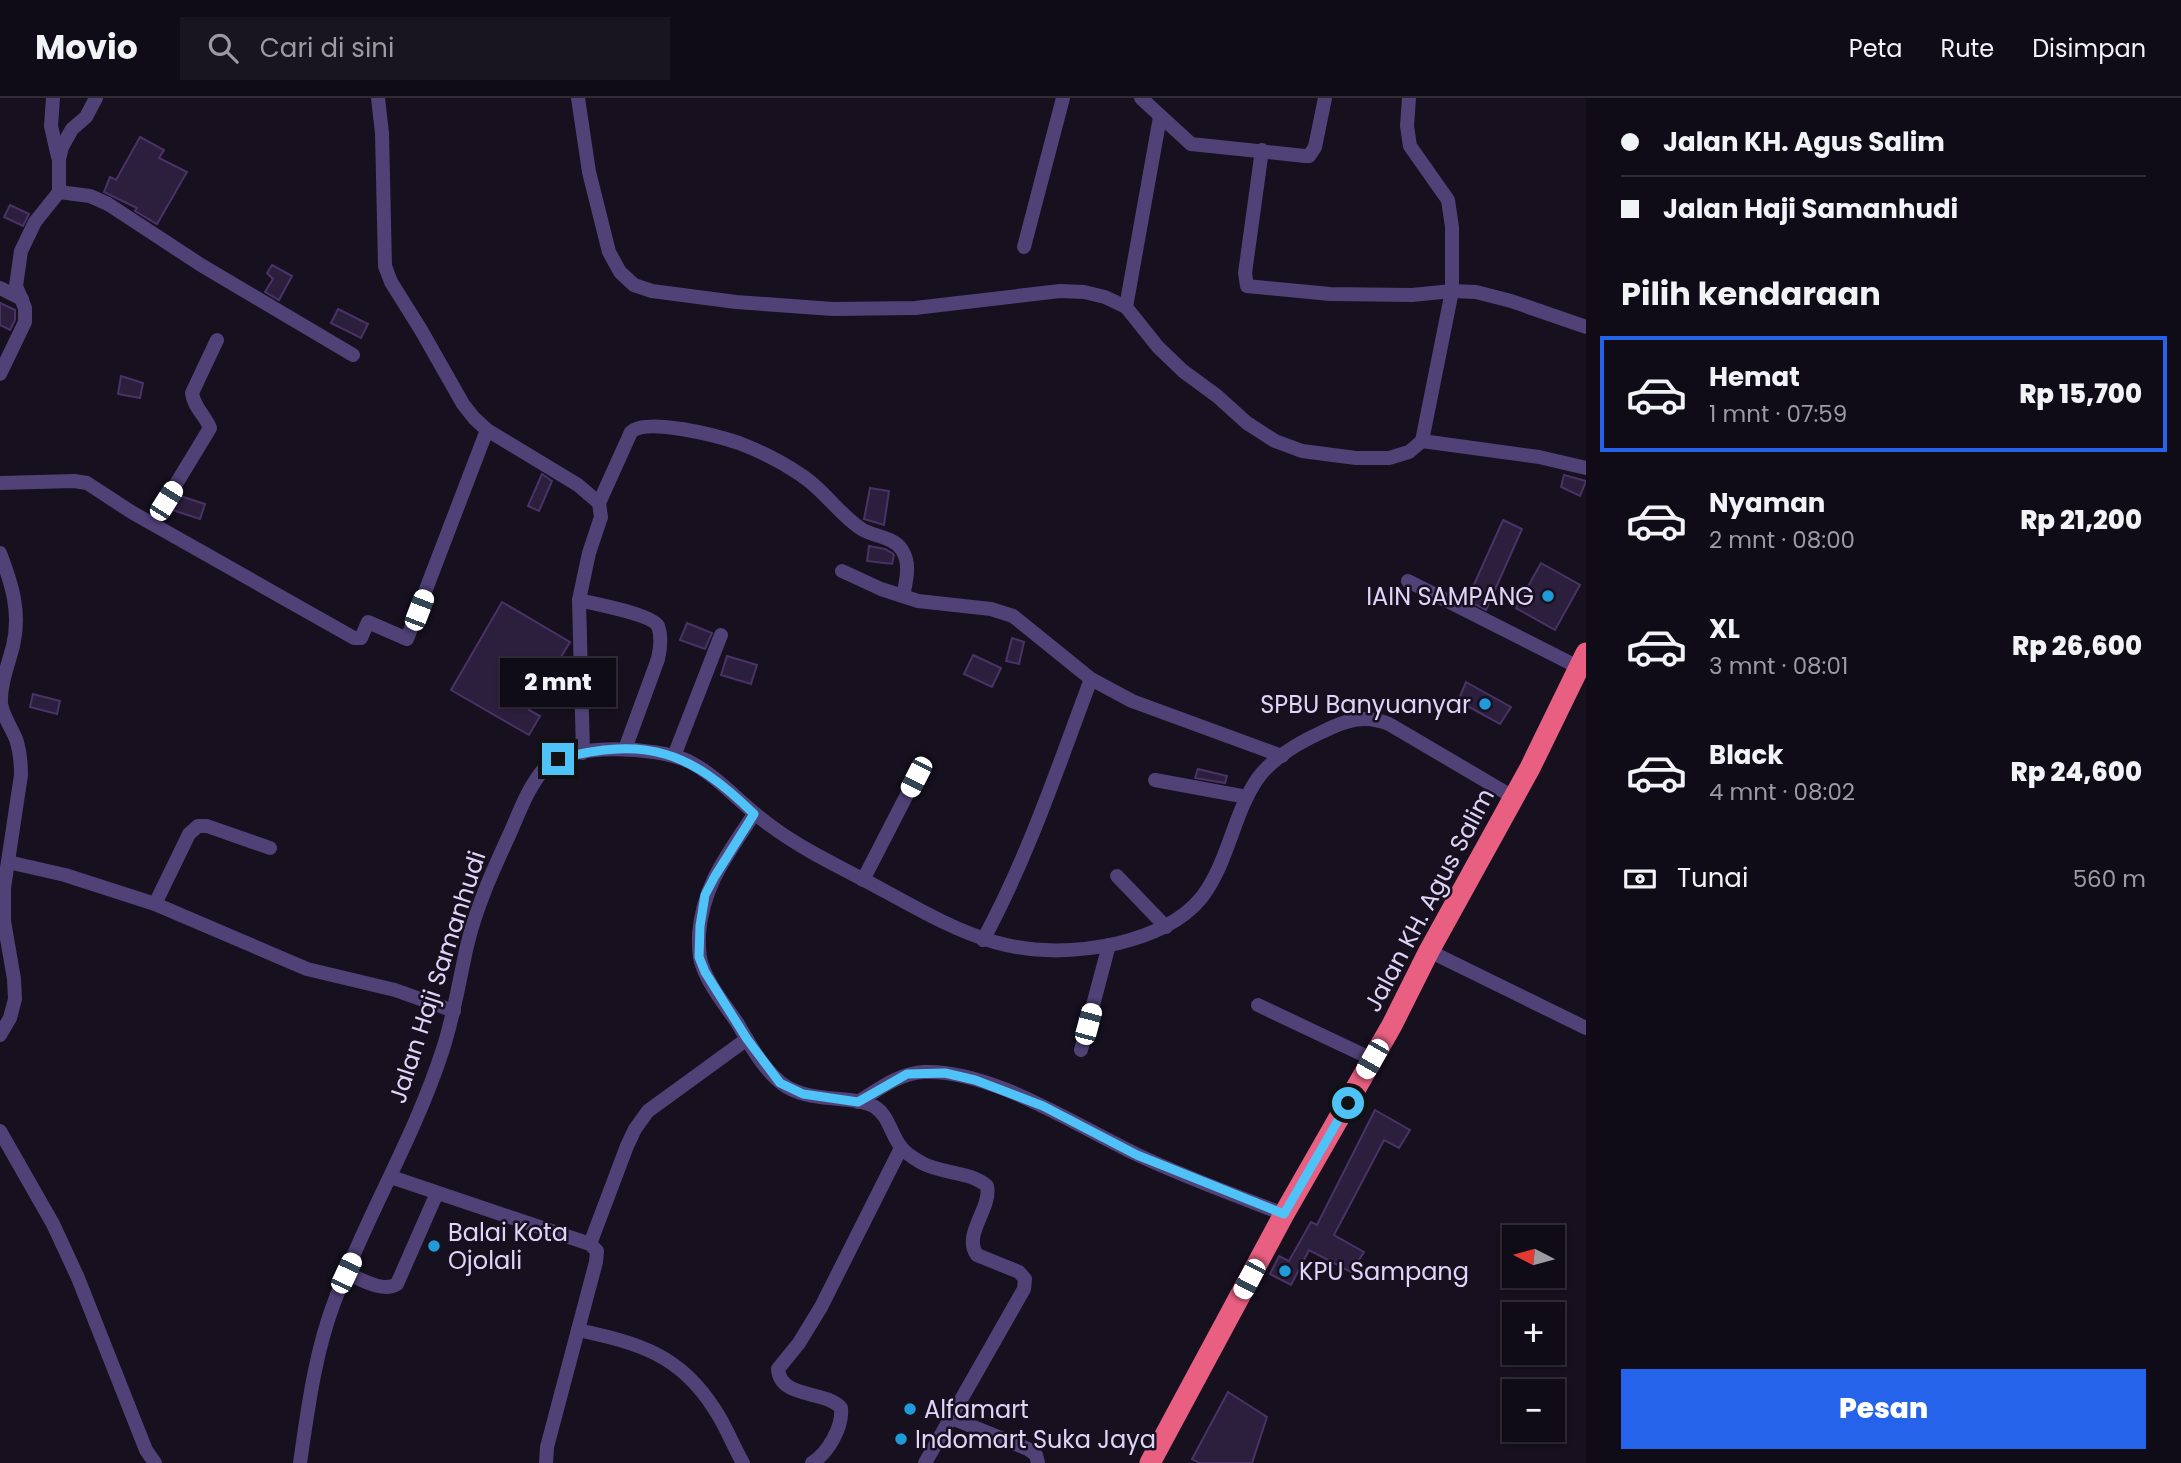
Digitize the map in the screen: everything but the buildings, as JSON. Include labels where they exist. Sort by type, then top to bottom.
[{"type":"highway","name":"Jalan KH. Agus Salim","points":[[1150,1463],[1284,1214],[1372,1059],[1513,797],[1583,660]]},
{"type":"street","points":[[0,374],[25,322],[26,314],[16,280],[21,251],[36,222],[59,192],[59,159],[51,126],[52,98]]},
{"type":"street","points":[[59,159],[72,129],[86,117],[96,98]]},
{"type":"street","points":[[378,98],[382,133],[385,266],[391,282],[463,404],[487,430],[578,485],[599,503]]},
{"type":"street","points":[[578,98],[589,172],[610,252],[620,272],[634,285],[652,291],[736,302],[832,309],[915,308],[1060,291],[1084,292],[1105,297],[1126,307],[1158,348],[1183,371],[1247,423],[1275,441],[1302,451],[1367,458],[1389,458],[1409,452],[1422,441],[1452,290],[1451,210],[1448,200],[1410,146],[1407,126],[1409,98]]},
{"type":"street","points":[[1024,247],[1063,98]]},
{"type":"street","points":[[1141,98],[1191,144],[1309,156],[1315,147],[1325,98]]},
{"type":"street","points":[[1126,307],[1160,117]]},
{"type":"street","points":[[1262,150],[1245,273],[1247,286],[1330,294],[1412,295],[1452,290],[1476,292],[1586,327]]},
{"type":"street","points":[[59,192],[90,196],[108,204],[201,265],[353,355]]},
{"type":"street","points":[[0,288],[22,299]]},
{"type":"street","points":[[153,522],[210,428],[207,419],[193,402],[192,393],[217,340]]},
{"type":"street","points":[[583,752],[579,600],[589,553],[601,517],[599,503],[631,432],[638,426],[660,426],[738,443],[773,458],[803,476],[861,529],[897,544],[907,561],[903,596]]},
{"type":"street","points":[[0,483],[87,483],[133,513],[354,638],[360,638],[368,622],[407,639],[487,430]]},
{"type":"street","points":[[1422,441],[1539,457],[1586,468]]},
{"type":"street","points":[[0,553],[10,578],[17,613],[14,643],[2,683],[1,705],[21,757],[21,775],[4,888],[4,921],[15,999],[10,1018],[0,1035]]},
{"type":"street","points":[[842,571],[903,596],[934,603],[991,609],[1013,616],[1091,679],[1132,701],[1282,756]]},
{"type":"street","points":[[1408,581],[1583,660]]},
{"type":"street","points":[[579,600],[637,615],[652,620],[657,625],[660,649],[658,659],[625,749]]},
{"type":"street","points":[[674,756],[721,635]]},
{"type":"street","points":[[983,940],[1027,849],[1091,679]]},
{"type":"street","name":"Jalan Haji Samanhudi","points":[[300,1463],[324,1329],[433,1077],[454,1011],[467,945],[478,910],[522,806],[543,770],[551,763],[583,752],[625,749],[674,756],[720,782],[754,814],[802,848],[938,920],[983,940],[1038,950],[1109,945],[1166,927],[1186,914],[1202,897],[1219,870],[1247,797],[1268,767],[1326,729],[1352,720],[1374,718],[1427,745],[1513,797]]},
{"type":"street","points":[[863,880],[916,777]]},
{"type":"street","points":[[1155,780],[1247,797]]},
{"type":"street","points":[[754,814],[705,895],[699,943],[699,957],[705,972],[747,1039],[780,1083],[818,1098],[872,1105],[880,1111],[901,1148],[929,1166],[982,1181],[987,1186],[988,1197],[972,1241],[974,1250],[977,1255],[1018,1272],[1026,1279],[1024,1289],[925,1463]]},
{"type":"street","points":[[155,904],[189,834],[198,826],[207,826],[270,848]]},
{"type":"street","points":[[8,862],[65,875],[155,904],[307,969],[395,990],[454,1011]]},
{"type":"street","points":[[1118,876],[1166,927]]},
{"type":"street","points":[[1081,1050],[1109,945]]},
{"type":"street","points":[[1429,951],[1586,1028]]},
{"type":"street","points":[[1258,1006],[1372,1059]]},
{"type":"street","points":[[590,1244],[627,1146],[648,1111],[747,1039]]},
{"type":"street","points":[[858,1102],[907,1074],[945,1073],[975,1080],[1043,1106],[1137,1155],[1284,1214]]},
{"type":"street","points":[[0,1131],[54,1224],[146,1450],[155,1463]]},
{"type":"street","points":[[812,1463],[827,1449],[839,1421],[841,1408],[831,1400],[785,1384],[778,1376],[778,1369],[799,1343],[821,1307],[901,1148]]},
{"type":"street","points":[[391,1177],[590,1244],[596,1249],[598,1257],[547,1447],[546,1463]]},
{"type":"street","points":[[346,1273],[381,1287],[397,1284],[437,1193]]},
{"type":"street","points":[[578,1330],[627,1341],[648,1349],[684,1371],[716,1410],[743,1463]]},
{"type":"street","points":[[949,1417],[1028,1449],[1036,1455],[1038,1463]]},
{"type":"place","name":"IAIN SAMPANG","points":[[1548,596]]},
{"type":"place","name":"SPBU Banyuanyar","points":[[1485,704]]},
{"type":"place","name":"Balai Kota Ojolali","points":[[434,1246]]},
{"type":"place","name":"KPU Sampang","points":[[1285,1271]]},
{"type":"place","name":"Alfamart","points":[[910,1409]]},
{"type":"place","name":"Indomart Suka Jaya","points":[[901,1439]]},
{"type":"route","points":[[558,759],[583,752],[625,749],[674,756],[720,782],[754,814],[705,895],[699,957],[705,972],[747,1039],[780,1083],[790,1089],[818,1098],[858,1102],[907,1074],[945,1073],[975,1080],[1043,1106],[1137,1155],[1284,1214],[1348,1103]]}]
